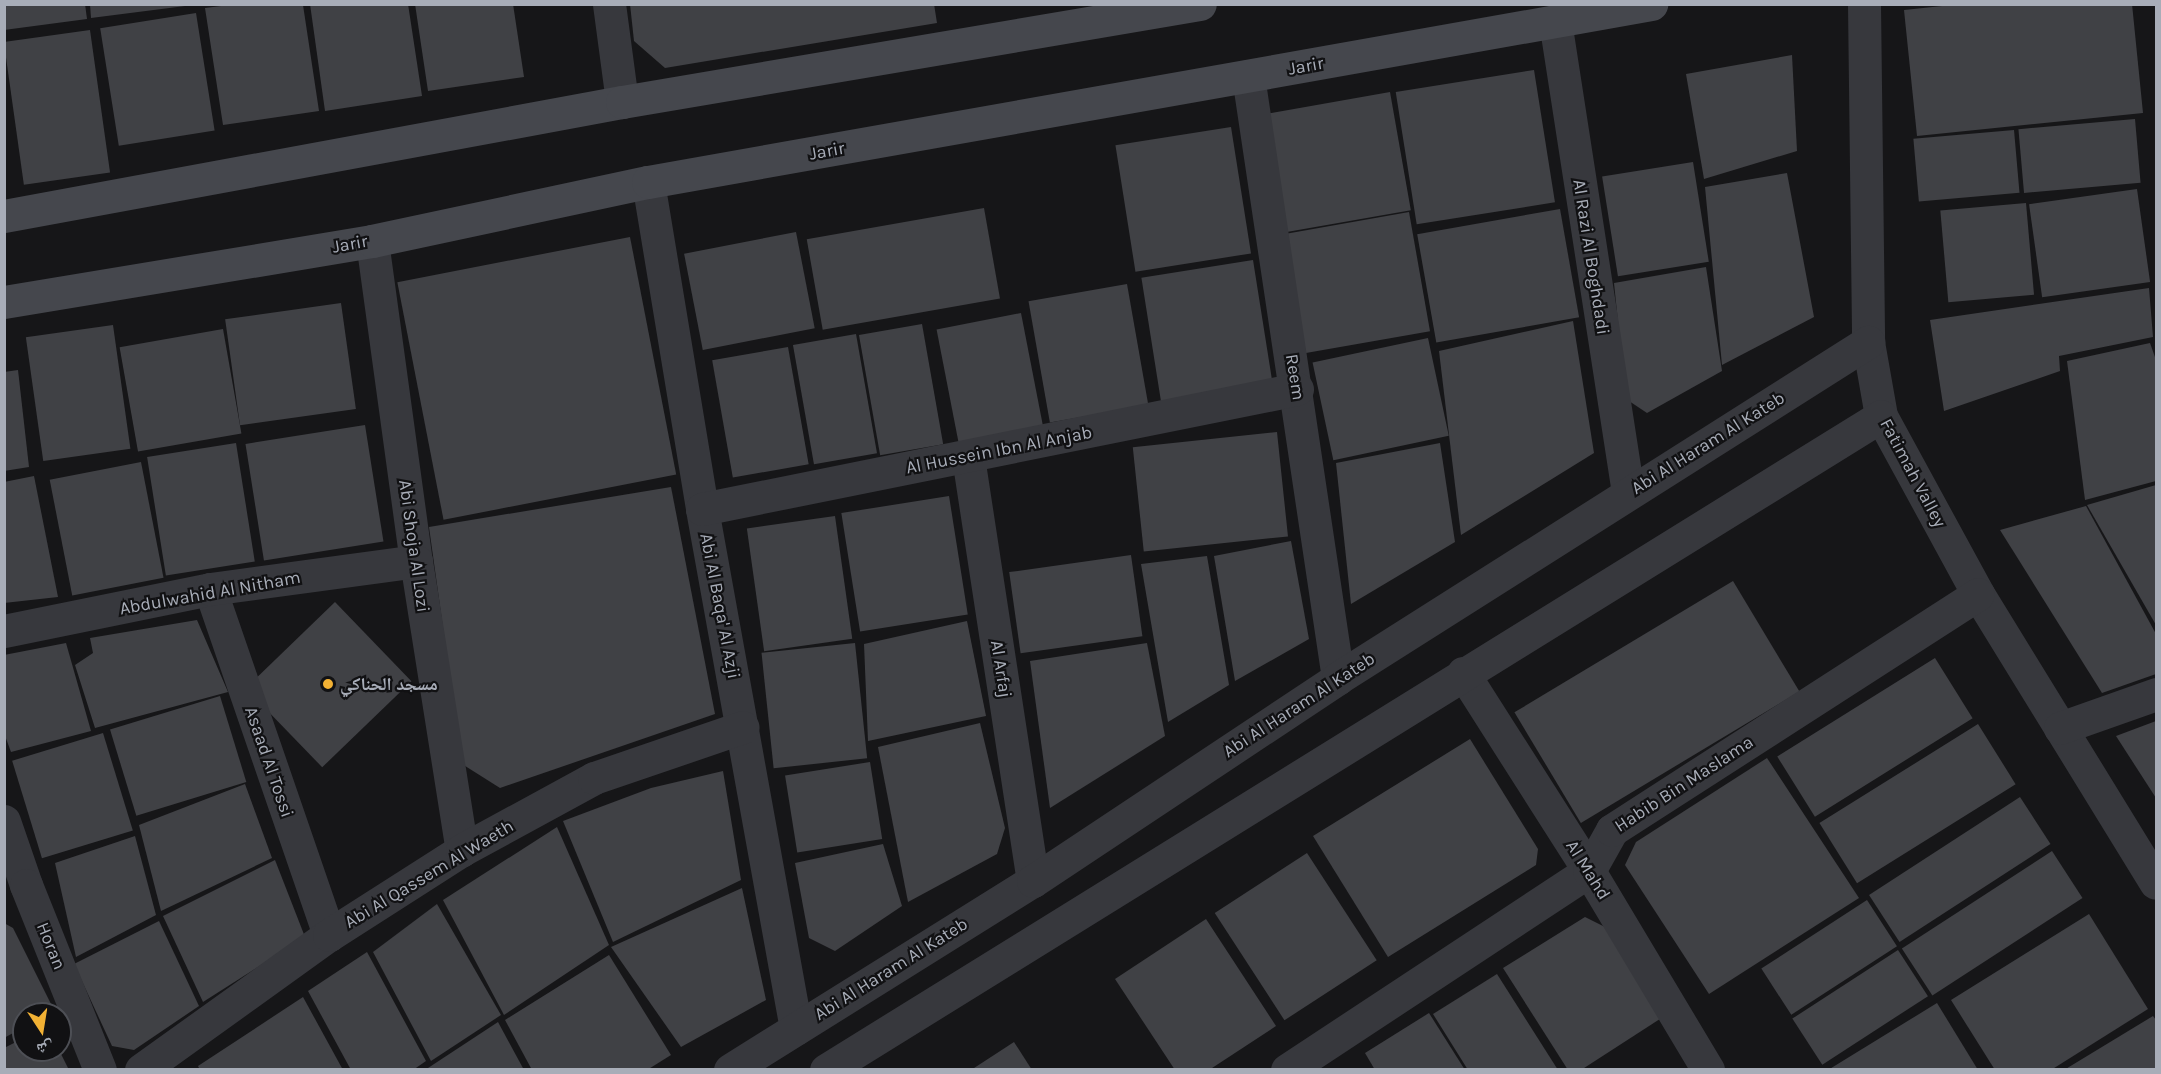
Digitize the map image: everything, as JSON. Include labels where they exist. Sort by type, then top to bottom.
[{"type":"main road","points":[[4,216],[622,102],[1200,4]]},
{"type":"main road","name":"Jarir","points":[[4,302],[372,241],[648,182],[1651,4]]},
{"type":"street","points":[[609,4],[622,102]]},
{"type":"street","name":"Fatimah Valley","points":[[1863,4],[1869,342],[1881,416],[1978,594],[2157,883]]},
{"type":"street","name":"Al Razi Al Boghdadi","points":[[1555,21],[1628,493]]},
{"type":"street","name":"Reem","points":[[1248,76],[1297,389],[1338,678]]},
{"type":"street","name":"Abi Al Baqa' Al Azji","points":[[648,182],[702,509],[796,1029]]},
{"type":"street","name":"Abi Shoja Al Lozi","points":[[372,241],[416,561],[462,850]]},
{"type":"street","name":"Abi Al Haram Al Kateb","points":[[730,1070],[1033,881],[1338,678],[1869,342]]},
{"type":"street","name":"Al Hussein Ibn Al Anjab","points":[[702,509],[1297,389]]},
{"type":"street","points":[[826,1070],[1881,416]]},
{"type":"street","name":"Al Arfaj","points":[[968,457],[1033,881]]},
{"type":"street","name":"Abdulwahid Al Nitham","points":[[4,631],[210,589],[416,561]]},
{"type":"street","name":"Asaad Al Tossi","points":[[210,589],[329,935]]},
{"type":"street","name":"Habib Bin Maslama","points":[[1287,1070],[1589,871],[1612,830],[1978,594]]},
{"type":"street","name":"Al Mahd","points":[[1463,674],[1589,871],[1708,1070]]},
{"type":"street","points":[[2060,728],[2157,694]]},
{"type":"street","name":"Abi Al Qassem Al Waeth","points":[[141,1070],[329,935],[462,850],[594,778],[743,727]]},
{"type":"street","name":"Horan","points":[[4,821],[15,891],[100,1070]]},
{"type":"building","points":[[4,4],[85,4],[87,19],[4,30]]},
{"type":"building","points":[[90,4],[185,4],[185,6],[91,18]]},
{"type":"building","points":[[310,4],[408,4],[422,96],[325,111]]},
{"type":"building","points":[[415,4],[513,4],[524,77],[428,91]]},
{"type":"building","points":[[630,4],[934,4],[937,23],[665,68],[634,41]]},
{"type":"building","points":[[1961,4],[2132,4],[2143,113],[1917,136],[1904,10]]},
{"type":"building","points":[[229,5],[303,5],[319,111],[223,125],[205,8]]},
{"type":"building","points":[[196,13],[215,131],[119,146],[100,28]]},
{"type":"building","points":[[90,30],[110,173],[24,185],[4,42]]},
{"type":"building","points":[[1792,55],[1797,151],[1704,179],[1686,74]]},
{"type":"building","points":[[1534,70],[1555,202],[1417,224],[1396,92]]},
{"type":"building","points":[[1390,92],[1411,210],[1287,232],[1266,114]]},
{"type":"building","points":[[2135,119],[2141,183],[2024,193],[2018,129]]},
{"type":"building","points":[[1231,127],[1251,253],[1135,272],[1115,145]]},
{"type":"building","points":[[2014,130],[2019,193],[1919,202],[1913,139]]},
{"type":"building","points":[[1693,162],[1709,262],[1618,276],[1602,176]]},
{"type":"building","points":[[1787,173],[1814,317],[1722,365],[1705,187]]},
{"type":"building","points":[[2137,189],[2150,282],[2042,297],[2029,204]]},
{"type":"building","points":[[2026,203],[2034,295],[1948,302],[1940,210]]},
{"type":"building","points":[[984,208],[1000,299],[823,330],[807,239]]},
{"type":"building","points":[[1560,209],[1579,317],[1436,343],[1417,234]]},
{"type":"building","points":[[1409,212],[1430,331],[1306,353],[1285,234]]},
{"type":"building","points":[[796,232],[815,328],[703,350],[684,254]]},
{"type":"building","points":[[630,237],[676,475],[444,520],[397,282]]},
{"type":"building","points":[[1253,260],[1273,385],[1161,403],[1141,278]]},
{"type":"building","points":[[1706,267],[1722,371],[1647,413],[1626,399],[1614,283]]},
{"type":"building","points":[[1127,284],[1148,405],[1050,422],[1029,301]]},
{"type":"building","points":[[2149,288],[2153,337],[2059,356],[2060,371],[1944,411],[1930,320]]},
{"type":"building","points":[[341,303],[356,409],[240,425],[225,319]]},
{"type":"building","points":[[1021,313],[1044,430],[959,446],[937,329]]},
{"type":"building","points":[[1573,321],[1594,453],[1461,535],[1439,351]]},
{"type":"building","points":[[922,324],[943,444],[880,455],[859,335]]},
{"type":"building","points":[[113,325],[130,449],[43,461],[26,337]]},
{"type":"building","points":[[223,329],[241,433],[138,452],[120,347]]},
{"type":"building","points":[[856,334],[877,453],[814,464],[793,345]]},
{"type":"building","points":[[1428,338],[1449,436],[1333,460],[1313,363]]},
{"type":"building","points":[[2150,343],[2156,360],[2156,481],[2085,500],[2067,361]]},
{"type":"building","points":[[788,347],[809,464],[733,478],[712,360]]},
{"type":"building","points":[[18,370],[29,467],[4,471],[4,372]]},
{"type":"building","points":[[365,425],[383,542],[264,560],[245,444]]},
{"type":"building","points":[[1277,432],[1288,536],[1144,552],[1133,447]]},
{"type":"building","points":[[236,443],[255,562],[166,576],[147,457]]},
{"type":"building","points":[[1440,443],[1455,542],[1351,604],[1336,463]]},
{"type":"building","points":[[141,462],[164,578],[72,596],[50,480]]},
{"type":"building","points":[[34,476],[58,597],[4,603],[4,482]]},
{"type":"building","points":[[2156,485],[2156,625],[2087,505]]},
{"type":"building","points":[[671,487],[715,714],[500,788],[462,764],[429,527]]},
{"type":"building","points":[[949,496],[968,615],[860,632],[841,513]]},
{"type":"building","points":[[2086,506],[2156,634],[2156,674],[2102,693],[2000,530]]},
{"type":"building","points":[[835,516],[852,639],[764,651],[747,528]]},
{"type":"building","points":[[1291,541],[1309,639],[1235,681],[1214,556]]},
{"type":"building","points":[[1131,555],[1142,636],[1021,653],[1009,572]]},
{"type":"building","points":[[1207,556],[1229,685],[1168,722],[1141,564]]},
{"type":"building","points":[[1733,581],[1799,692],[1581,823],[1514,712]]},
{"type":"building","name":"مسجد الحناكي","points":[[335,602],[411,681],[322,767],[246,688]]},
{"type":"building","points":[[197,620],[228,692],[95,728],[75,665],[93,653],[90,638]]},
{"type":"building","points":[[967,621],[986,716],[868,741],[864,644]]},
{"type":"building","points":[[66,643],[91,731],[11,752],[4,733],[4,655]]},
{"type":"building","points":[[855,643],[867,758],[774,768],[762,653]]},
{"type":"building","points":[[1147,643],[1165,736],[1050,808],[1030,661]]},
{"type":"building","points":[[1935,658],[1973,718],[1815,817],[1777,757]]},
{"type":"building","points":[[220,696],[246,782],[136,816],[110,730]]},
{"type":"building","points":[[2156,721],[2156,798],[2116,736]]},
{"type":"building","points":[[980,723],[1005,828],[997,854],[908,902],[878,747]]},
{"type":"building","points":[[1978,724],[2016,784],[1857,883],[1819,823]]},
{"type":"building","points":[[103,733],[133,831],[42,858],[12,761]]},
{"type":"building","points":[[1470,739],[1538,849],[1536,865],[1388,957],[1313,836]]},
{"type":"building","points":[[1767,758],[1859,898],[1709,994],[1625,865],[1636,842]]},
{"type":"building","points":[[870,762],[882,839],[797,852],[785,775]]},
{"type":"building","points":[[723,771],[741,880],[613,942],[563,821],[651,788]]},
{"type":"building","points":[[245,784],[272,858],[161,911],[139,825]]},
{"type":"building","points":[[2020,797],[2050,844],[1900,942],[1869,895]]},
{"type":"building","points":[[557,827],[609,945],[504,1015],[443,900]]},
{"type":"building","points":[[135,836],[156,915],[76,957],[55,863]]},
{"type":"building","points":[[883,844],[902,906],[835,951],[809,938],[795,863]]},
{"type":"building","points":[[2052,851],[2082,898],[1932,995],[1902,948]]},
{"type":"building","points":[[1307,853],[1377,960],[1284,1020],[1215,913]]},
{"type":"building","points":[[275,860],[305,937],[203,1002],[163,916]]},
{"type":"building","points":[[742,888],[766,1000],[681,1047],[611,947]]},
{"type":"building","points":[[1867,900],[1897,946],[1791,1015],[1761,969]]},
{"type":"building","points":[[437,904],[501,1015],[431,1061],[373,952]]},
{"type":"building","points":[[2089,914],[2148,1009],[2051,1070],[1995,1070],[1951,1000]]},
{"type":"building","points":[[1585,917],[1605,927],[1663,1017],[1581,1070],[1568,1070],[1503,968]]},
{"type":"building","points":[[1206,919],[1276,1026],[1209,1070],[1175,1070],[1115,979]]},
{"type":"building","points":[[159,921],[199,1006],[134,1050],[112,1046],[74,964]]},
{"type":"building","points":[[4,923],[13,928],[50,1002],[12,1002],[12,1034],[4,1038]]},
{"type":"building","points":[[1898,950],[1928,996],[1822,1065],[1792,1019]]},
{"type":"building","points":[[367,952],[426,1061],[413,1070],[351,1070],[308,991]]},
{"type":"building","points":[[609,955],[671,1055],[647,1070],[532,1070],[505,1020]]},
{"type":"building","points":[[1497,974],[1558,1070],[1468,1070],[1433,1014]]},
{"type":"building","points":[[303,997],[343,1070],[200,1070],[198,1066]]},
{"type":"building","points":[[1937,1003],[1978,1070],[1828,1070]]},
{"type":"building","points":[[1429,1013],[1465,1070],[1375,1070],[1365,1053]]},
{"type":"building","points":[[2153,1016],[2156,1020],[2156,1070],[2064,1070]]},
{"type":"building","points":[[498,1022],[524,1070],[429,1070],[428,1068]]},
{"type":"building","points":[[1014,1042],[1032,1070],[971,1070]]},
{"type":"building","points":[[12,1044],[12,1062],[65,1062],[69,1070],[4,1070],[4,1048]]},
{"type":"place","name":"مسجد الحناكي","points":[[328,684]]}]
